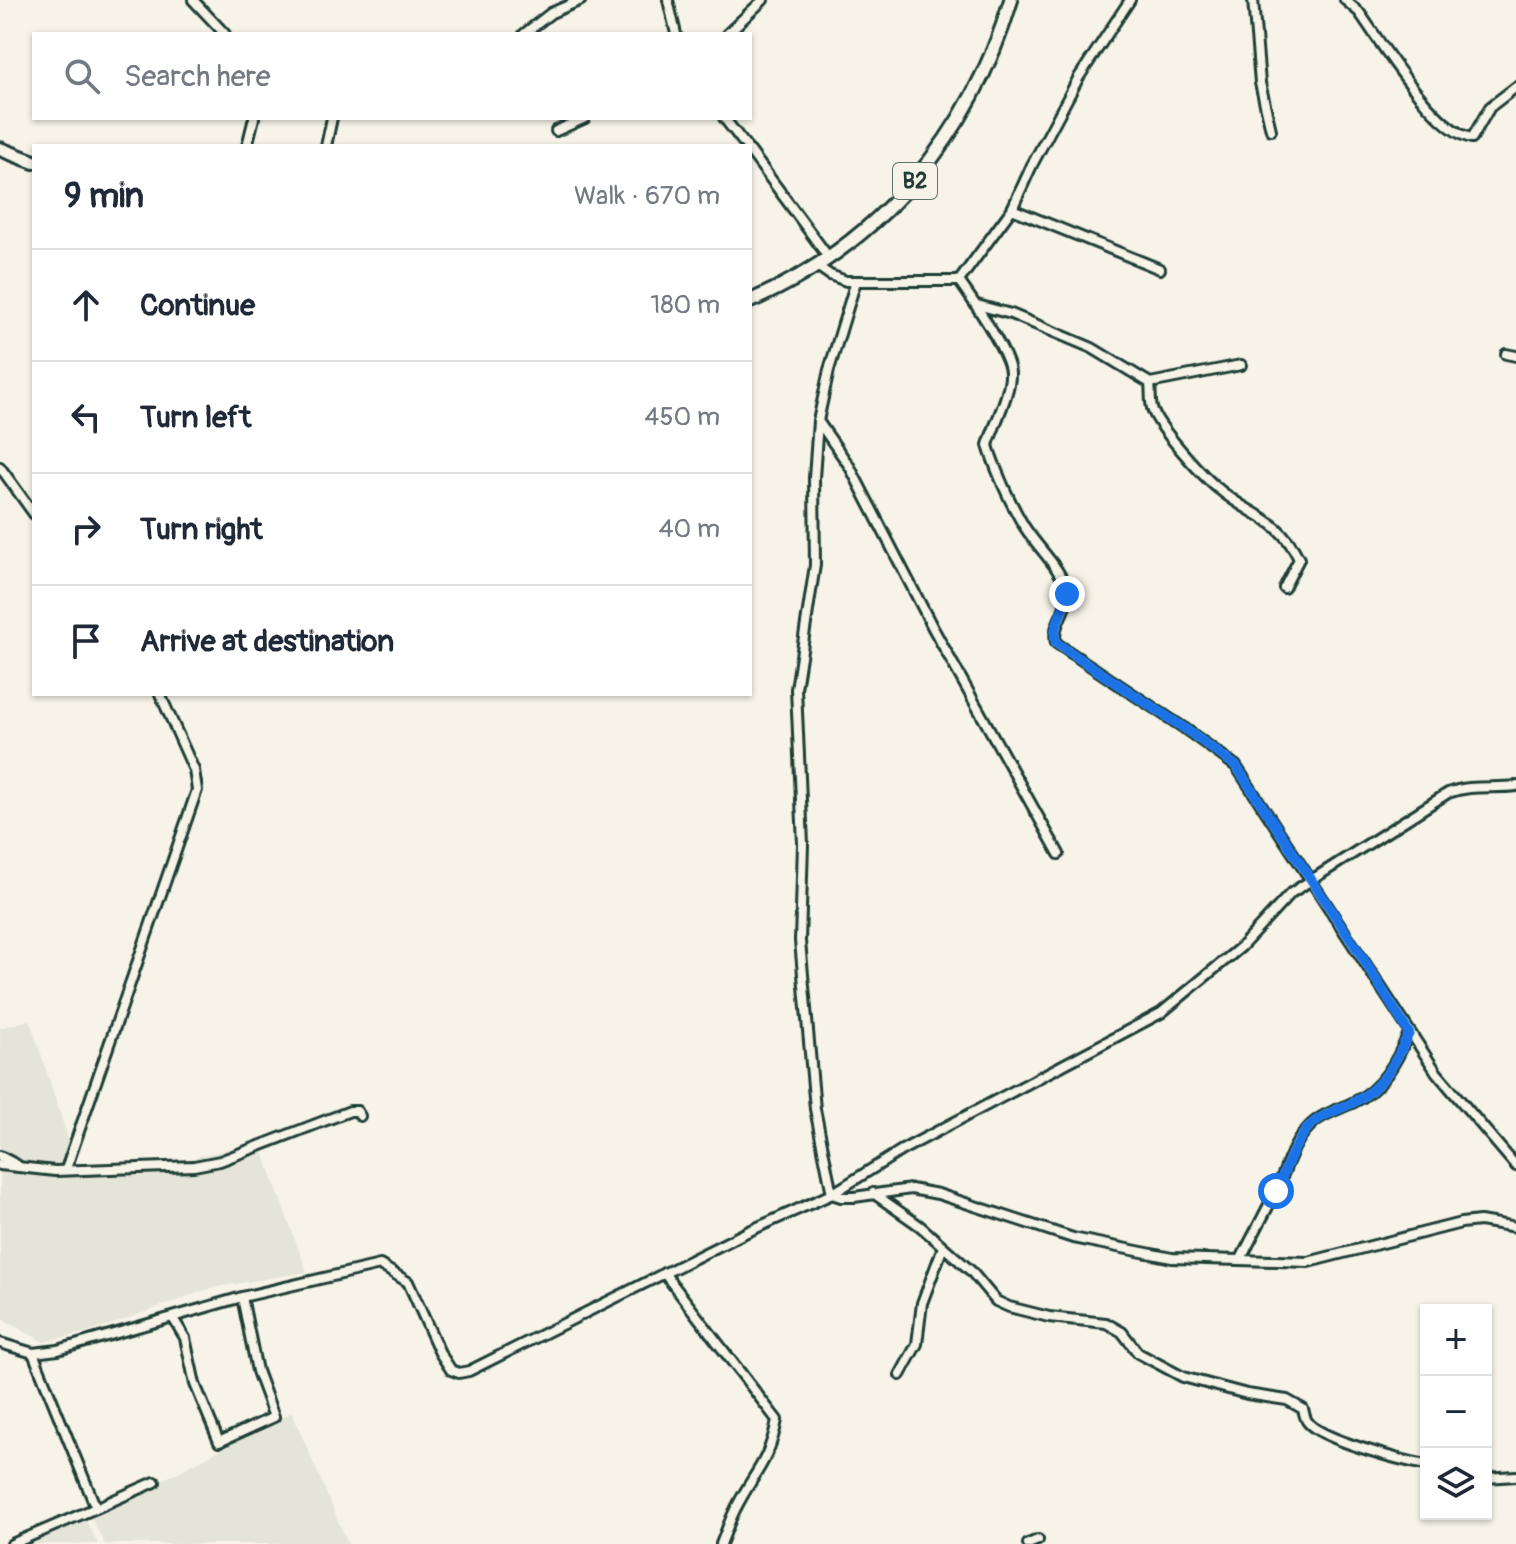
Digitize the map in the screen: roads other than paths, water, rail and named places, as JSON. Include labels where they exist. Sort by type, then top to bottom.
[{"type":"highway","name":"B2","points":[[752,300],[823,262],[854,240],[898,201],[947,140],[1000,38],[1011,0]]},
{"type":"highway","points":[[0,149],[32,161]]},
{"type":"street","points":[[193,0],[223,32]]},
{"type":"street","points":[[527,32],[551,13],[581,0]]},
{"type":"street","points":[[668,0],[676,32]]},
{"type":"street","points":[[729,32],[763,0]]},
{"type":"street","points":[[959,281],[1012,209],[1079,77],[1130,0]]},
{"type":"street","points":[[1253,0],[1260,83],[1271,130]]},
{"type":"street","points":[[1345,0],[1359,12],[1434,114],[1465,137],[1472,138],[1490,107],[1516,87]]},
{"type":"street","points":[[248,144],[254,120]]},
{"type":"street","points":[[326,144],[332,120]]},
{"type":"street","points":[[556,131],[581,120]]},
{"type":"street","points":[[726,120],[744,144]]},
{"type":"street","points":[[752,154],[823,262],[838,279],[959,281]]},
{"type":"street","points":[[1012,209],[1160,269]]},
{"type":"street","points":[[832,1194],[815,1109],[800,941],[803,844],[796,689],[815,565],[814,478],[818,421],[829,370],[856,281]]},
{"type":"street","points":[[959,281],[977,305],[1009,365],[1010,374],[988,445],[1021,522],[1063,582],[1066,604],[1055,628],[1056,643],[1230,760],[1246,778],[1409,1033],[1448,1087],[1516,1166]]},
{"type":"street","points":[[977,305],[1011,314],[1092,348],[1150,383],[1241,365]]},
{"type":"street","points":[[1506,354],[1516,356]]},
{"type":"street","points":[[1150,383],[1152,410],[1187,457],[1220,491],[1273,523],[1292,546],[1299,559],[1284,588]]},
{"type":"street","points":[[818,421],[850,467],[933,628],[1059,854]]},
{"type":"street","points":[[0,467],[32,511]]},
{"type":"street","points":[[66,1169],[197,790],[194,770],[161,696]]},
{"type":"street","points":[[0,1343],[33,1353],[58,1350],[242,1297],[380,1265],[408,1282],[440,1353],[451,1370],[459,1373],[469,1371],[664,1273],[832,1194],[902,1150],[1161,1013],[1241,947],[1291,893],[1448,793],[1473,787],[1516,786]]},
{"type":"street","points":[[1241,1259],[1276,1191],[1287,1159],[1309,1127],[1371,1092],[1396,1064],[1409,1033]]},
{"type":"street","points":[[0,1165],[46,1171],[194,1166],[233,1157],[350,1111],[357,1111],[360,1116]]},
{"type":"street","points":[[0,1156],[17,1166]]},
{"type":"street","points":[[832,1194],[841,1197],[911,1189],[938,1194],[1073,1238],[1172,1258],[1308,1262],[1461,1223],[1480,1221],[1516,1227]]},
{"type":"street","points":[[873,1193],[920,1226],[971,1271],[996,1301],[1049,1317],[1117,1327],[1138,1353],[1183,1377],[1247,1394],[1287,1400],[1303,1409],[1307,1422],[1317,1430],[1360,1448],[1420,1463]]},
{"type":"street","points":[[900,1375],[917,1344],[922,1303],[943,1247]]},
{"type":"street","points":[[664,1273],[777,1420],[773,1444],[764,1464],[736,1507],[721,1544]]},
{"type":"street","points":[[173,1318],[185,1338],[195,1384],[219,1442],[274,1417],[257,1371],[242,1297]]},
{"type":"street","points":[[33,1353],[96,1508]]},
{"type":"street","points":[[1492,1478],[1516,1476]]},
{"type":"street","points":[[12,1544],[155,1482]]},
{"type":"street","points":[[1028,1544],[1038,1540]]}]
